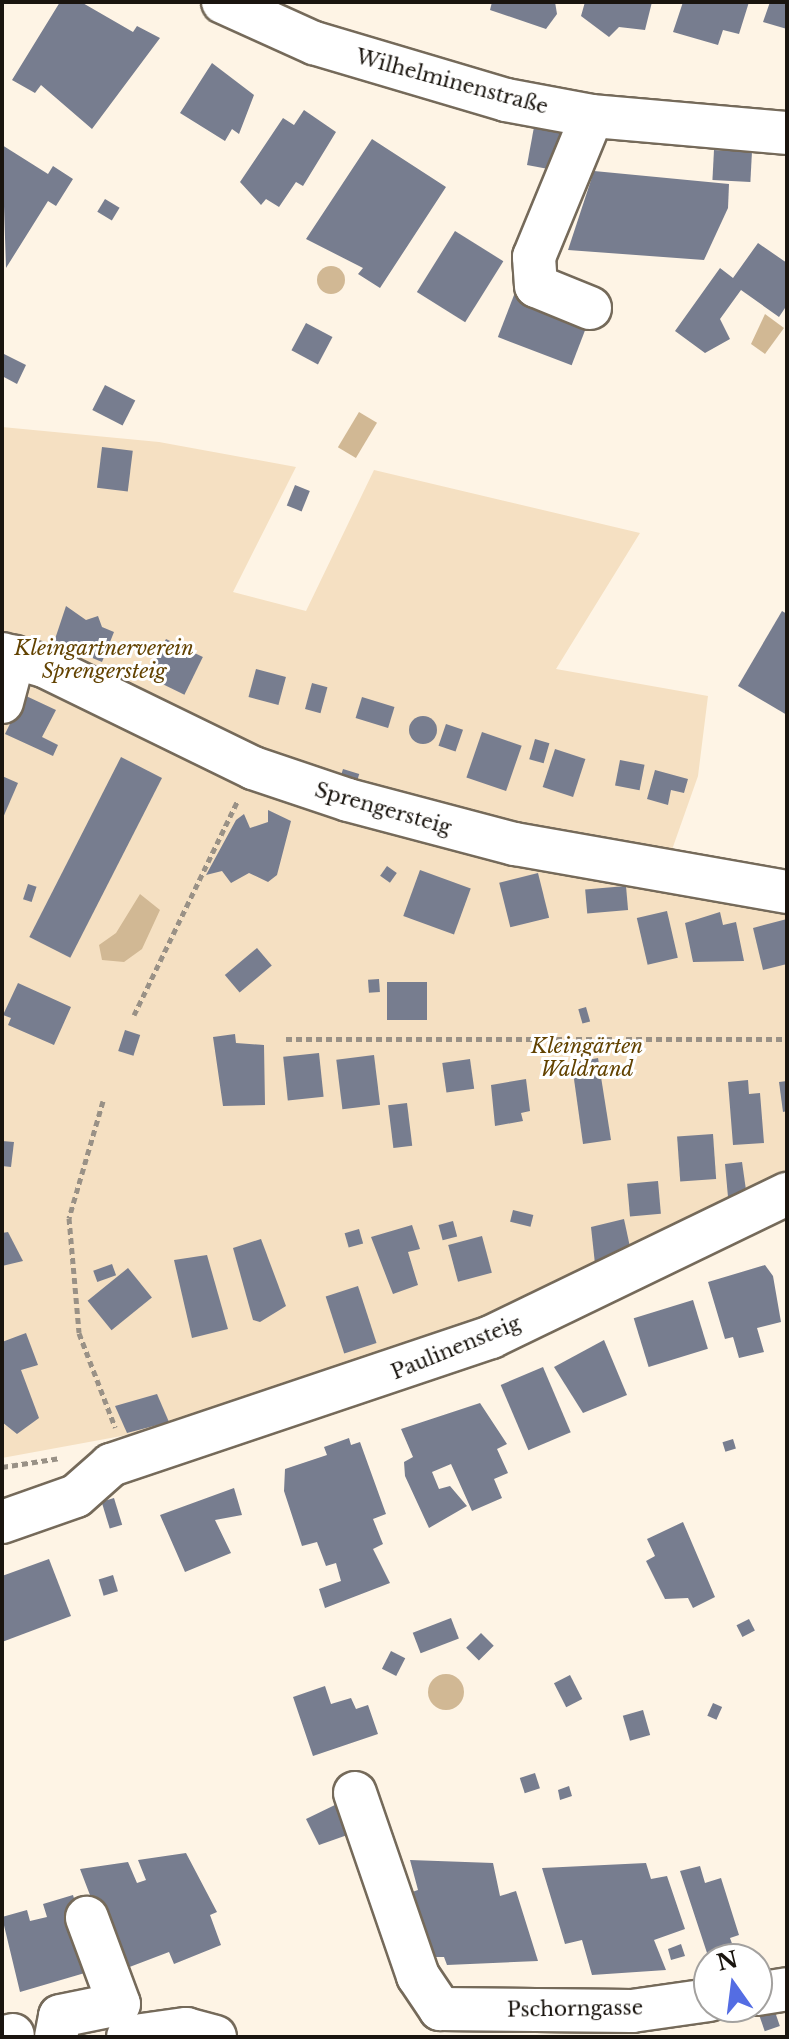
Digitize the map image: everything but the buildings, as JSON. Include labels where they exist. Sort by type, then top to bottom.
[{"type":"street","name":"Wilhelminenstraße","points":[[223,2],[314,43],[506,100],[592,116],[787,133]]},
{"type":"street","points":[[590,308],[536,286],[534,257],[592,116]]},
{"type":"street","points":[[2,702],[8,656]]},
{"type":"street","name":"Sprengersteig","points":[[8,656],[253,768],[515,844],[787,892]]},
{"type":"street","name":"Paulinensteig","points":[[120,1462],[491,1337],[787,1194]]},
{"type":"street","points":[[2,1522],[76,1496],[120,1462]]},
{"type":"street","name":"Pschorngasse","points":[[355,1793],[418,1976],[440,2009],[632,2011],[693,2002]]},
{"type":"street","points":[[56,2037],[60,2016],[119,2004],[87,1918]]},
{"type":"street","points":[[128,2037],[186,2029],[215,2037]]},
{"type":"path","points":[[134,1015],[253,768]]},
{"type":"path","points":[[286,1039],[787,1039]]},
{"type":"path","points":[[103,1101],[71,1194],[70,1242],[82,1347],[120,1462]]},
{"type":"green space","points":[[2,427],[159,442],[296,467],[233,592],[306,611],[374,470],[640,533],[556,669],[708,696],[698,776],[668,861],[529,837],[328,781],[231,741],[140,692],[125,722],[241,780],[423,839],[787,907],[787,1171],[502,1311],[342,1370],[127,1435],[2,1458]]},
{"type":"shaded area","points":[[331,266],[341,270],[345,280],[341,290],[331,294],[321,290],[317,280],[321,270]]},
{"type":"shaded area","points":[[765,314],[784,328],[765,354],[751,344]]},
{"type":"shaded area","points":[[359,412],[377,423],[356,458],[338,447]]},
{"type":"shaded area","points":[[140,894],[160,910],[142,949],[124,962],[102,960],[99,945],[116,933]]},
{"type":"shaded area","points":[[446,1674],[459,1679],[464,1692],[459,1705],[446,1710],[433,1705],[428,1692],[433,1679]]},
{"type":"park label","name":"Kleingartnerverein Sprengersteig","points":[[104,660]]},
{"type":"park label","name":"Kleingärten Waldrand","points":[[587,1058]]}]
